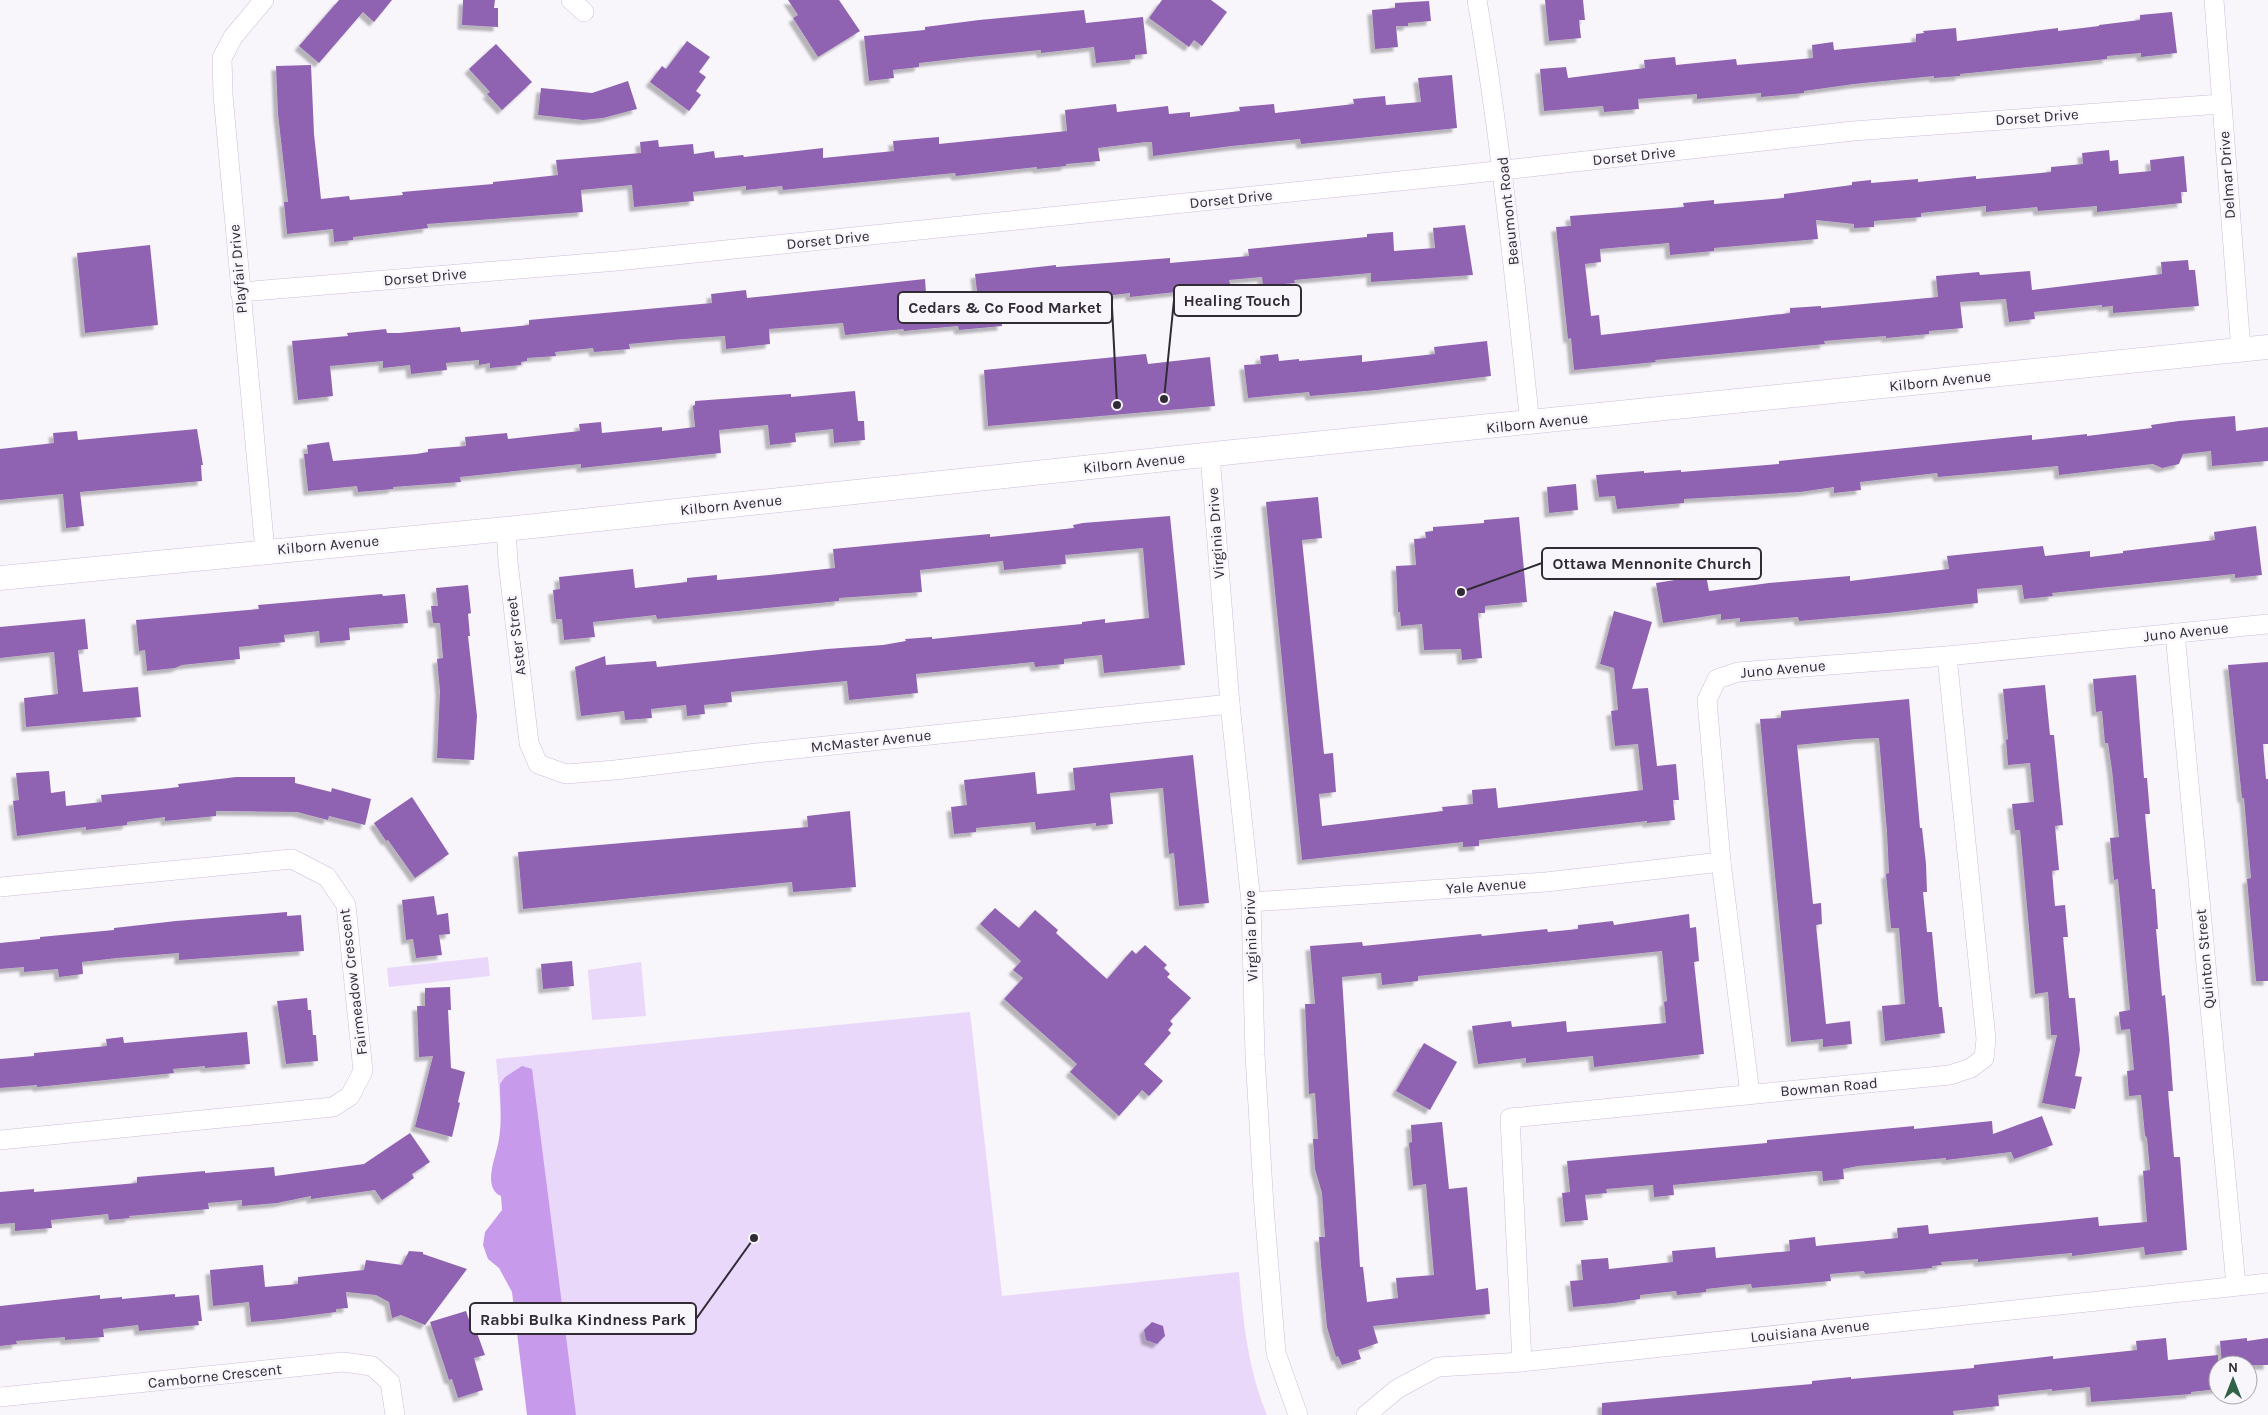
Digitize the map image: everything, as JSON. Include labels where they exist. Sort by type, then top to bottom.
[{"type":"street","name":"Playfair Drive","points":[[264,0],[233,37],[222,58],[222,95],[264,551]]},
{"type":"street","name":"Beaumont Road","points":[[1477,0],[1495,102],[1504,170],[1530,424]]},
{"type":"street","name":"Delmar Drive","points":[[2214,0],[2240,350]]},
{"type":"street","name":"Dorset Drive","points":[[240,292],[617,261],[1504,170],[1853,131],[2222,104]]},
{"type":"street","name":"Kilborn Avenue","points":[[0,578],[506,529],[2268,347]]},
{"type":"street","name":"Virginia Drive","points":[[1210,455],[1230,704],[1251,902],[1256,1064],[1264,1207],[1276,1353],[1298,1415]]},
{"type":"street","name":"Aster Street","points":[[506,529],[508,562],[529,743]]},
{"type":"street","name":"Juno Avenue","points":[[1750,1094],[1721,862],[1707,700],[1717,679],[1738,672],[1947,656],[2268,624]]},
{"type":"street","name":"Quinton Street","points":[[2175,633],[2236,1285]]},
{"type":"street","name":"Bowman Road","points":[[1522,1362],[1510,1118],[1950,1075],[1971,1068],[1984,1058],[1986,1039],[1947,656]]},
{"type":"street","name":"McMaster Avenue","points":[[529,743],[538,764],[566,774],[1230,704]]},
{"type":"street","name":"Fairmeadow Crescent","points":[[0,887],[292,860],[326,878],[346,905],[363,1071],[350,1096],[333,1107],[0,1140]]},
{"type":"street","name":"Yale Avenue","points":[[1251,902],[1546,882],[1721,862]]},
{"type":"street","name":"Louisiana Avenue","points":[[1366,1415],[1397,1389],[1438,1368],[1522,1362],[2268,1283]]},
{"type":"street","name":"Camborne Crescent","points":[[0,1397],[343,1362],[372,1366],[390,1382],[395,1415]]},
{"type":"shaded area","points":[[488,957],[490,976],[389,987],[387,968]]},
{"type":"shaded area","points":[[641,962],[646,1016],[592,1020],[588,970]]},
{"type":"shaded area","points":[[970,1012],[1002,1296],[1239,1272],[1251,1362],[1267,1415],[529,1415],[496,1059]]},
{"type":"shaded area","points":[[522,1066],[532,1069],[576,1415],[527,1415],[512,1292],[499,1268],[488,1259],[483,1245],[485,1232],[502,1210],[501,1196],[495,1192],[491,1178],[500,1132],[500,1084],[505,1077]]},
{"type":"building","points":[[339,0],[392,0],[374,22],[363,12],[319,63],[299,46]]},
{"type":"building","points":[[463,0],[495,0],[494,8],[498,8],[498,27],[462,25]]},
{"type":"building","points":[[788,0],[839,0],[860,31],[818,57],[793,18],[798,15]]},
{"type":"building","points":[[1162,0],[1211,0],[1227,12],[1202,46],[1194,40],[1189,47],[1149,18]]},
{"type":"building","points":[[1545,0],[1583,0],[1585,20],[1579,20],[1581,38],[1549,41]]},
{"type":"building","points":[[1429,1],[1431,21],[1408,23],[1408,26],[1396,26],[1398,47],[1375,49],[1372,10],[1395,8],[1395,3]]},
{"type":"building","points":[[1084,10],[1086,23],[1143,17],[1147,54],[1135,55],[1135,59],[1096,63],[1094,47],[1041,53],[1041,50],[919,63],[919,67],[893,70],[894,78],[869,81],[864,36],[925,30],[925,27],[979,20]]},
{"type":"building","points":[[2172,12],[2177,53],[2141,57],[2141,53],[2107,56],[2107,59],[1960,74],[1960,76],[1934,78],[1934,76],[1854,84],[1804,91],[1804,93],[1761,97],[1761,93],[1697,99],[1697,94],[1638,99],[1639,109],[1604,112],[1603,106],[1544,111],[1540,69],[1566,67],[1568,78],[1645,68],[1644,60],[1675,57],[1676,65],[1736,59],[1737,65],[1813,58],[1812,45],[1833,42],[1834,50],[1916,42],[1916,34],[1924,33],[1923,31],[1956,28],[1957,41],[2058,28],[2058,31],[2099,26],[2140,20],[2140,15]]},
{"type":"building","points":[[687,41],[710,57],[699,72],[706,77],[696,91],[701,95],[689,111],[650,82],[662,66],[666,69]]},
{"type":"building","points":[[496,44],[532,82],[502,110],[487,94],[490,92],[469,69]]},
{"type":"building","points":[[311,65],[314,134],[321,199],[349,196],[350,200],[403,195],[402,192],[493,184],[493,182],[558,175],[556,160],[641,153],[640,142],[658,140],[659,147],[693,144],[694,154],[714,151],[715,158],[743,155],[744,157],[823,148],[823,158],[894,151],[893,141],[939,137],[939,144],[1067,131],[1065,110],[1116,104],[1117,112],[1168,106],[1169,114],[1190,112],[1190,117],[1240,111],[1239,107],[1274,104],[1275,113],[1354,104],[1353,99],[1385,96],[1386,105],[1421,102],[1418,78],[1452,75],[1457,128],[1301,144],[1300,139],[1153,156],[1152,142],[1146,142],[1098,148],[1100,161],[1066,164],[1066,166],[1037,169],[1037,167],[956,176],[955,173],[783,190],[782,186],[746,190],[746,186],[693,192],[694,201],[634,207],[632,185],[581,190],[583,212],[427,224],[428,228],[353,237],[353,240],[334,242],[333,229],[287,234],[284,202],[288,202],[278,114],[276,66]]},
{"type":"building","points":[[628,81],[637,109],[603,118],[583,120],[538,115],[541,88],[592,93]]},
{"type":"building","points":[[2109,150],[2110,161],[2118,160],[2119,174],[2151,171],[2150,160],[2184,156],[2187,192],[2181,192],[2182,203],[2097,212],[2097,206],[2038,211],[2037,207],[1986,212],[1986,206],[1921,213],[1921,217],[1874,221],[1874,227],[1854,228],[1854,224],[1816,220],[1818,239],[1714,248],[1714,251],[1670,255],[1669,243],[1600,249],[1601,262],[1585,264],[1591,316],[1599,315],[1601,335],[1790,313],[1790,308],[1821,306],[1821,308],[1938,297],[1936,276],[1979,272],[1980,275],[2030,271],[2032,290],[2162,274],[2161,262],[2188,260],[2189,270],[2195,270],[2199,306],[2113,313],[2113,306],[2102,307],[2102,305],[2034,312],[2035,319],[2009,322],[2006,299],[1960,302],[1963,328],[1929,331],[1929,334],[1824,341],[1825,344],[1655,360],[1656,362],[1574,370],[1571,338],[1568,339],[1556,227],[1571,226],[1570,216],[1684,207],[1683,203],[1714,200],[1714,204],[1784,198],[1784,194],[1852,185],[1852,182],[1871,180],[1871,183],[1918,179],[1918,182],[1976,176],[1976,179],[2051,172],[2051,167],[2083,164],[2082,153]]},
{"type":"building","points":[[1465,225],[1473,275],[1371,282],[1371,273],[1294,280],[1295,283],[1263,286],[1262,277],[1229,280],[1230,284],[1217,285],[1218,294],[1186,297],[1185,291],[1130,297],[1130,293],[1000,309],[1002,326],[959,330],[958,326],[904,331],[903,329],[845,335],[843,323],[769,329],[770,344],[726,349],[725,336],[671,340],[629,344],[630,349],[594,352],[593,348],[555,352],[556,356],[527,358],[527,361],[521,362],[521,365],[490,368],[490,363],[479,365],[479,360],[446,363],[447,370],[411,374],[410,365],[383,368],[383,361],[330,366],[333,396],[298,400],[292,341],[348,336],[347,333],[386,329],[387,333],[399,333],[460,327],[461,332],[529,325],[529,320],[712,303],[711,294],[746,290],[747,298],[925,279],[926,293],[945,291],[946,303],[978,300],[975,274],[1056,265],[1056,267],[1170,258],[1170,263],[1249,256],[1248,249],[1367,237],[1367,234],[1393,232],[1394,251],[1435,248],[1433,228]]},
{"type":"building","points":[[150,245],[158,325],[85,333],[77,253]]},
{"type":"building","points":[[1487,341],[1491,376],[1377,390],[1310,396],[1309,392],[1248,398],[1244,365],[1261,364],[1260,356],[1278,354],[1279,361],[1299,359],[1299,361],[1362,355],[1362,362],[1435,354],[1434,347]]},
{"type":"building","points":[[1146,354],[1148,364],[1210,357],[1215,406],[988,426],[984,370]]},
{"type":"building","points":[[855,391],[858,421],[864,421],[865,440],[834,443],[833,429],[795,433],[796,442],[770,445],[768,425],[719,430],[721,453],[581,468],[581,464],[460,477],[461,482],[393,487],[393,489],[358,492],[357,486],[308,491],[304,454],[308,454],[307,445],[329,442],[333,461],[416,454],[428,452],[428,449],[466,446],[465,437],[507,433],[508,439],[580,431],[579,424],[601,422],[602,433],[662,427],[662,431],[695,427],[693,406],[695,401],[791,394],[791,397]]},
{"type":"building","points":[[2235,416],[2236,431],[2268,427],[2268,461],[2212,466],[2211,451],[2183,454],[2179,464],[2162,468],[2153,464],[2059,475],[2058,466],[1938,477],[1937,473],[1860,482],[1861,490],[1834,493],[1834,487],[1800,492],[1684,499],[1684,503],[1617,509],[1615,496],[1599,497],[1596,475],[1644,471],[1644,473],[1681,470],[1681,472],[1779,464],[1779,461],[2032,435],[2032,440],[2087,434],[2087,436],[2152,428],[2151,425],[2179,421]]},
{"type":"building","points":[[197,429],[203,465],[201,465],[202,481],[80,492],[84,526],[66,528],[63,494],[0,500],[0,449],[54,443],[53,433],[77,431],[78,440]]},
{"type":"building","points":[[1576,484],[1578,510],[1549,513],[1547,487]]},
{"type":"building","points":[[1318,497],[1322,538],[1302,540],[1324,754],[1333,753],[1336,792],[1319,794],[1322,826],[1443,811],[1442,807],[1473,804],[1472,790],[1496,788],[1498,808],[1643,790],[1638,744],[1615,746],[1611,711],[1618,710],[1614,668],[1600,664],[1614,611],[1652,622],[1632,689],[1648,688],[1657,766],[1676,764],[1679,800],[1673,800],[1675,820],[1647,823],[1647,821],[1479,840],[1479,846],[1463,847],[1463,842],[1302,860],[1266,502]]},
{"type":"building","points":[[1170,516],[1185,665],[1104,673],[1102,655],[1064,659],[1064,664],[1035,667],[1034,662],[916,674],[918,693],[849,700],[847,681],[731,692],[732,702],[704,705],[705,714],[687,716],[686,705],[651,709],[652,718],[625,720],[624,711],[581,716],[575,667],[605,656],[606,665],[656,661],[657,667],[883,645],[906,641],[905,639],[932,637],[932,639],[1082,624],[1082,622],[1105,619],[1105,623],[1149,618],[1143,548],[1065,555],[1066,564],[1004,570],[1003,561],[920,570],[922,592],[839,598],[839,601],[657,619],[656,615],[593,622],[595,637],[564,640],[562,619],[556,619],[553,590],[560,589],[559,577],[633,569],[635,588],[687,582],[687,578],[717,575],[717,580],[749,577],[835,568],[833,549],[990,534],[990,537],[1074,528],[1073,525],[1083,523]]},
{"type":"building","points":[[1519,517],[1527,602],[1485,606],[1485,613],[1478,613],[1482,658],[1462,660],[1461,649],[1424,650],[1422,624],[1401,626],[1400,612],[1398,612],[1396,566],[1416,565],[1414,539],[1426,538],[1425,532],[1433,531],[1433,527],[1484,523],[1484,520]]},
{"type":"building","points":[[2256,526],[2262,575],[2235,578],[2235,574],[2052,593],[2053,596],[2024,599],[2022,585],[1977,589],[1978,603],[1888,613],[1799,621],[1798,617],[1740,622],[1740,618],[1721,620],[1721,614],[1663,623],[1656,583],[1706,575],[1709,591],[1769,583],[1850,576],[1850,581],[1949,569],[1947,556],[2043,546],[2045,556],[2090,551],[2090,557],[2215,540],[2214,532]]},
{"type":"building","points":[[468,585],[471,613],[468,614],[470,636],[468,636],[477,716],[474,760],[437,758],[440,691],[437,659],[443,658],[440,623],[433,623],[431,606],[438,606],[436,588]]},
{"type":"building","points":[[382,594],[383,596],[405,594],[408,623],[349,628],[350,640],[320,643],[319,631],[284,635],[285,642],[239,647],[240,659],[147,671],[145,650],[139,651],[136,620],[259,609],[258,605]]},
{"type":"building","points":[[85,619],[88,649],[78,650],[83,692],[138,687],[141,717],[26,727],[24,698],[58,694],[54,652],[0,658],[0,627]]},
{"type":"building","points":[[2268,662],[2268,744],[2263,744],[2266,779],[2268,779],[2268,981],[2256,981],[2247,879],[2251,878],[2244,798],[2242,798],[2228,665]]},
{"type":"building","points":[[2136,675],[2144,778],[2147,778],[2150,814],[2145,814],[2152,889],[2155,889],[2158,929],[2156,929],[2162,996],[2165,995],[2169,1038],[2173,1091],[2168,1091],[2174,1157],[2180,1157],[2187,1250],[2145,1255],[2144,1247],[2072,1256],[2072,1253],[1978,1262],[1978,1259],[1941,1262],[1942,1265],[1932,1266],[1932,1268],[1865,1274],[1864,1271],[1830,1274],[1831,1281],[1752,1288],[1751,1284],[1706,1289],[1706,1292],[1677,1295],[1676,1291],[1640,1295],[1640,1299],[1573,1307],[1570,1281],[1583,1280],[1581,1260],[1608,1258],[1609,1269],[1673,1262],[1672,1251],[1715,1247],[1716,1258],[1790,1251],[1789,1240],[1815,1237],[1816,1246],[1898,1238],[1897,1228],[1928,1225],[1929,1234],[2098,1217],[2099,1226],[2147,1222],[2143,1171],[2150,1170],[2147,1138],[2145,1135],[2141,1095],[2129,1096],[2127,1071],[2134,1070],[2130,1029],[2121,1030],[2119,1012],[2130,1010],[2118,879],[2114,880],[2110,838],[2119,837],[2108,743],[2105,743],[2102,711],[2096,712],[2093,679]]},
{"type":"building","points":[[2045,685],[2050,735],[2054,735],[2063,825],[2055,826],[2059,870],[2052,871],[2055,906],[2065,905],[2068,937],[2063,937],[2069,998],[2075,998],[2080,1050],[2075,1076],[2082,1077],[2075,1109],[2042,1103],[2057,1035],[2051,1035],[2048,992],[2035,994],[2020,830],[2015,830],[2012,804],[2034,802],[2030,763],[2008,765],[2006,740],[2008,739],[2003,689]]},
{"type":"building","points":[[1909,699],[1920,828],[1922,828],[1926,864],[1927,892],[1923,892],[1927,932],[1932,932],[1939,1007],[1942,1007],[1945,1033],[1885,1041],[1882,1006],[1905,1004],[1899,928],[1891,928],[1886,874],[1889,873],[1887,832],[1879,738],[1857,739],[1797,745],[1813,904],[1821,903],[1822,924],[1816,925],[1826,1024],[1850,1021],[1852,1044],[1823,1047],[1823,1039],[1791,1042],[1760,719],[1781,718],[1781,711]]},
{"type":"building","points":[[1193,755],[1209,903],[1179,906],[1174,853],[1169,854],[1163,788],[1110,793],[1113,824],[1096,826],[1096,823],[1036,830],[1035,822],[976,828],[976,832],[954,834],[951,807],[967,805],[964,780],[1035,772],[1037,794],[1075,790],[1073,768]]},
{"type":"building","points":[[49,771],[51,793],[65,791],[66,806],[102,802],[101,795],[179,787],[178,784],[236,777],[295,777],[295,783],[331,792],[332,788],[371,799],[365,825],[329,816],[328,820],[297,812],[216,811],[216,816],[165,821],[165,817],[127,822],[127,825],[86,830],[86,827],[17,836],[13,801],[19,800],[16,773]]},
{"type":"building","points":[[412,797],[449,854],[415,878],[374,823]]},
{"type":"building","points":[[850,811],[856,887],[793,892],[792,882],[523,909],[518,852],[808,827],[807,816]]},
{"type":"building","points":[[434,896],[437,915],[448,913],[450,934],[439,935],[442,955],[416,958],[413,939],[406,940],[402,900]]},
{"type":"building","points":[[995,908],[1019,928],[1035,910],[1058,930],[1056,933],[1107,979],[1132,950],[1136,954],[1145,945],[1167,965],[1164,968],[1170,974],[1167,977],[1191,998],[1170,1021],[1173,1024],[1168,1030],[1171,1033],[1144,1064],[1163,1081],[1149,1096],[1142,1090],[1119,1116],[1070,1072],[1077,1064],[1004,999],[1023,978],[1013,970],[1021,961],[980,924]]},
{"type":"building","points":[[287,912],[287,916],[301,915],[304,951],[179,960],[179,953],[117,958],[82,962],[83,974],[59,977],[58,969],[24,972],[24,967],[0,969],[0,943],[176,921]]},
{"type":"building","points":[[1689,914],[1690,928],[1696,927],[1699,961],[1694,962],[1704,1054],[1594,1067],[1593,1056],[1526,1063],[1526,1058],[1478,1064],[1472,1026],[1511,1021],[1512,1027],[1566,1021],[1567,1032],[1666,1023],[1664,1002],[1667,1001],[1662,951],[1418,976],[1418,981],[1382,985],[1381,973],[1342,977],[1360,1267],[1363,1267],[1367,1302],[1398,1298],[1396,1278],[1434,1275],[1426,1184],[1413,1186],[1409,1143],[1412,1142],[1411,1125],[1442,1122],[1449,1189],[1467,1187],[1476,1290],[1488,1288],[1490,1314],[1373,1326],[1378,1343],[1358,1350],[1361,1359],[1342,1365],[1338,1356],[1336,1357],[1327,1327],[1321,1265],[1319,1237],[1325,1237],[1322,1193],[1315,1169],[1313,1139],[1318,1139],[1315,1093],[1309,1094],[1305,1004],[1315,1004],[1310,946],[1362,942],[1363,946],[1547,929],[1548,932],[1578,929],[1578,925],[1613,921],[1614,925]]},
{"type":"building","points":[[572,961],[574,986],[543,989],[541,964]]},
{"type":"building","points":[[450,987],[451,1010],[448,1010],[451,1068],[465,1072],[452,1137],[415,1127],[433,1056],[419,1057],[417,1006],[425,1006],[425,988]]},
{"type":"building","points":[[307,998],[308,1010],[311,1010],[313,1035],[316,1035],[318,1061],[286,1064],[277,1001]]},
{"type":"building","points":[[247,1032],[250,1064],[173,1069],[174,1073],[37,1087],[37,1085],[0,1088],[0,1059],[34,1056],[34,1053],[107,1046],[106,1039],[123,1037],[124,1043]]},
{"type":"building","points":[[1424,1043],[1457,1062],[1430,1110],[1396,1091]]},
{"type":"building","points":[[2042,1116],[2053,1145],[2014,1159],[2011,1152],[1946,1160],[1946,1158],[1858,1166],[1843,1169],[1844,1179],[1823,1181],[1822,1171],[1816,1171],[1673,1185],[1674,1195],[1654,1197],[1653,1185],[1606,1189],[1607,1193],[1585,1195],[1588,1220],[1565,1222],[1562,1193],[1570,1192],[1567,1161],[1767,1143],[1767,1140],[1914,1126],[1914,1129],[1992,1121],[1993,1134]]},
{"type":"building","points":[[410,1133],[430,1162],[412,1174],[414,1178],[382,1200],[375,1190],[311,1199],[311,1196],[277,1203],[242,1206],[242,1200],[208,1203],[209,1209],[129,1216],[130,1218],[109,1220],[108,1214],[51,1220],[52,1228],[15,1231],[15,1223],[0,1224],[0,1192],[34,1189],[34,1192],[137,1183],[137,1177],[205,1171],[205,1173],[274,1167],[275,1176],[364,1164]]},
{"type":"building","points":[[409,1251],[423,1252],[423,1254],[467,1269],[425,1325],[401,1315],[392,1318],[389,1302],[376,1295],[346,1292],[348,1308],[336,1309],[336,1312],[283,1319],[251,1322],[249,1302],[213,1306],[210,1270],[263,1265],[265,1287],[298,1284],[298,1277],[364,1270],[366,1260],[402,1265]]},
{"type":"building","points":[[175,1294],[175,1297],[199,1295],[202,1321],[198,1321],[199,1325],[139,1331],[138,1325],[103,1329],[104,1337],[65,1340],[65,1337],[16,1341],[17,1344],[0,1346],[0,1306],[100,1295],[100,1299],[122,1297],[122,1299]]},
{"type":"building","points":[[466,1311],[474,1334],[477,1333],[485,1355],[474,1358],[483,1390],[458,1398],[452,1379],[449,1380],[430,1322]]},
{"type":"building","points":[[1152,1322],[1163,1326],[1165,1336],[1157,1344],[1146,1340],[1144,1330]]},
{"type":"building","points":[[2166,1338],[2168,1360],[2208,1356],[2208,1390],[2191,1392],[2191,1394],[2091,1402],[2090,1387],[2052,1391],[2052,1389],[1998,1395],[1999,1406],[1953,1411],[1954,1415],[1602,1415],[1602,1403],[1812,1384],[1812,1381],[1851,1377],[1851,1379],[1974,1368],[1974,1365],[2053,1356],[2053,1359],[2137,1350],[2136,1341]]},
{"type":"building","points":[[2247,1338],[2247,1341],[2268,1338],[2268,1365],[2258,1365],[2258,1355],[2221,1355],[2220,1341]]},
{"type":"place","name":"Healing Touch","points":[[1164,399]]},
{"type":"place","name":"Cedars & Co Food Market","points":[[1117,405]]},
{"type":"place","name":"Ottawa Mennonite Church","points":[[1461,592]]},
{"type":"place","name":"Rabbi Bulka Kindness Park","points":[[754,1238]]}]
